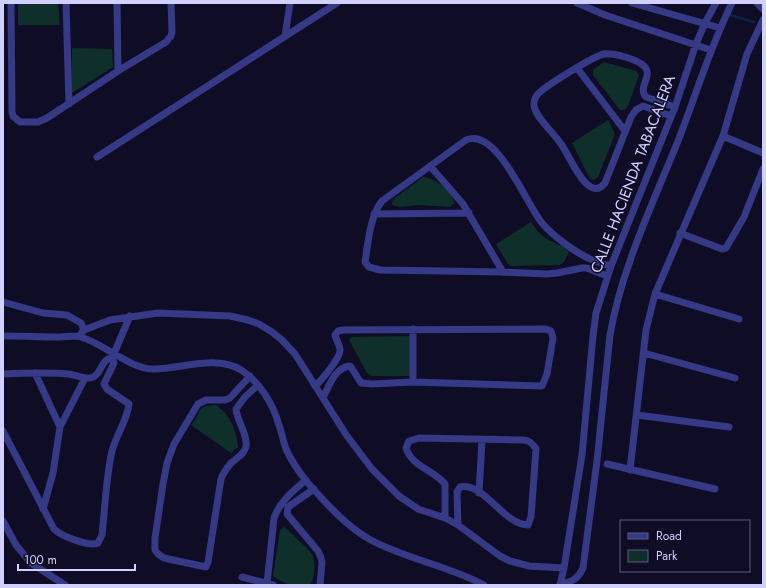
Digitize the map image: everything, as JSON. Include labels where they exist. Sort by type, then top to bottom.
[{"type":"street","points":[[11,3],[12,112],[20,122],[38,122],[47,118],[169,39],[172,32],[172,3]]},
{"type":"street","points":[[66,3],[69,104]]},
{"type":"street","points":[[117,3],[118,71]]},
{"type":"street","points":[[285,36],[290,3]]},
{"type":"street","points":[[97,157],[252,59],[337,3]]},
{"type":"street","points":[[577,3],[605,15],[711,50]]},
{"type":"street","points":[[632,3],[720,28]]},
{"type":"street","name":"CALLE HACIENDA TABACALERA","points":[[560,584],[564,568],[582,455],[596,313],[607,276],[675,107],[696,44],[716,3]]},
{"type":"street","points":[[560,584],[575,580],[580,575],[583,568],[597,461],[610,335],[622,285],[689,112],[711,50],[732,3]]},
{"type":"street","points":[[757,3],[763,9]]},
{"type":"street","points":[[630,470],[648,316],[655,294],[680,233],[723,136],[747,54],[763,20]]},
{"type":"street","points":[[671,116],[642,106],[639,107],[634,113],[625,131],[605,183],[594,189],[582,180],[562,145],[538,114],[534,107],[534,102],[539,93],[577,68],[594,58],[604,54],[610,54],[637,62],[647,69],[648,74],[643,90],[646,97],[675,107]]},
{"type":"street","points":[[577,68],[625,131]]},
{"type":"street","points":[[723,136],[763,153]]},
{"type":"street","points":[[607,276],[587,268],[547,274],[373,269],[366,265],[365,262],[374,214],[382,201],[466,140],[471,138],[480,138],[493,148],[512,172],[542,223],[586,258],[611,266]]},
{"type":"street","points":[[430,166],[457,196],[469,213],[503,272]]},
{"type":"street","points":[[680,233],[722,249],[726,248],[744,217],[763,169]]},
{"type":"street","points":[[374,214],[469,213]]},
{"type":"street","points":[[655,294],[739,319]]},
{"type":"street","points":[[3,302],[43,313],[68,315],[81,323],[84,330]]},
{"type":"street","points":[[79,336],[84,330],[110,320],[158,313],[216,314],[248,320],[272,332],[295,354],[347,436],[372,469],[391,490],[418,509],[445,518],[458,525],[500,556],[510,561],[529,566],[564,568]]},
{"type":"street","points":[[3,374],[68,374],[85,378],[96,375],[110,357],[130,316]]},
{"type":"street","points":[[315,386],[322,380],[340,355],[340,348],[335,334],[338,331],[413,329],[546,329],[551,331],[554,338],[547,374],[542,386],[413,382],[372,384],[361,383],[349,366],[339,370],[336,373],[323,398]]},
{"type":"street","points":[[413,329],[413,382]]},
{"type":"street","points":[[3,431],[54,529],[60,534],[93,545],[98,543],[101,539],[110,457],[127,414],[129,404],[107,389],[104,384],[114,363],[110,357],[93,341],[79,336],[61,338],[6,336]]},
{"type":"street","points":[[644,353],[735,378]]},
{"type":"street","points":[[110,357],[143,368],[166,368],[195,364],[222,363],[235,367],[250,376],[258,385],[276,414],[290,457],[306,480],[345,521],[367,538],[405,555],[464,576],[484,585]]},
{"type":"street","points":[[35,373],[60,427]]},
{"type":"street","points":[[250,376],[230,398],[225,400],[206,400],[198,404],[174,444],[167,463],[156,530],[155,550],[164,558],[206,567],[221,479],[226,469],[247,447],[236,409],[245,397],[258,385]]},
{"type":"street","points":[[43,509],[53,473],[60,427],[85,378]]},
{"type":"street","points":[[637,415],[729,427]]},
{"type":"street","points":[[445,518],[445,484],[412,458],[407,451],[407,444],[409,440],[419,438],[527,440],[533,444],[536,449],[531,517],[528,525],[523,525],[514,521],[493,503],[467,487],[460,488],[457,492],[458,525]]},
{"type":"street","points":[[479,493],[482,440]]},
{"type":"street","points":[[607,464],[714,489]]},
{"type":"street","points":[[242,577],[270,584],[274,518],[286,498],[306,480]]},
{"type":"street","points":[[314,489],[288,507],[287,514],[315,547],[321,558],[322,568],[320,585]]},
{"type":"street","points":[[3,521],[16,545],[31,563],[65,585]]},
{"type":"green space","points":[[18,3],[58,3],[60,25],[18,25]]},
{"type":"green space","points":[[72,48],[112,49],[113,67],[72,93]]},
{"type":"green space","points":[[604,62],[636,71],[639,75],[628,106],[624,110],[620,110],[593,75],[593,70]]},
{"type":"green space","points":[[608,120],[615,134],[598,177],[594,180],[590,179],[572,143]]},
{"type":"green space","points":[[423,177],[433,180],[442,186],[450,194],[455,203],[450,207],[420,205],[400,207],[392,205],[395,198]]},
{"type":"green space","points":[[531,222],[542,236],[569,252],[564,262],[560,265],[511,266],[508,264],[496,244]]},
{"type":"green space","points":[[410,336],[410,376],[372,376],[367,373],[349,340],[352,337]]},
{"type":"green space","points":[[216,405],[221,408],[232,423],[236,435],[238,447],[231,453],[191,425],[202,408]]},
{"type":"green space","points":[[284,527],[312,554],[314,570],[313,579],[310,585],[290,585],[273,576],[280,530]]},
{"type":"waterway","points":[[730,15],[754,22]]}]
